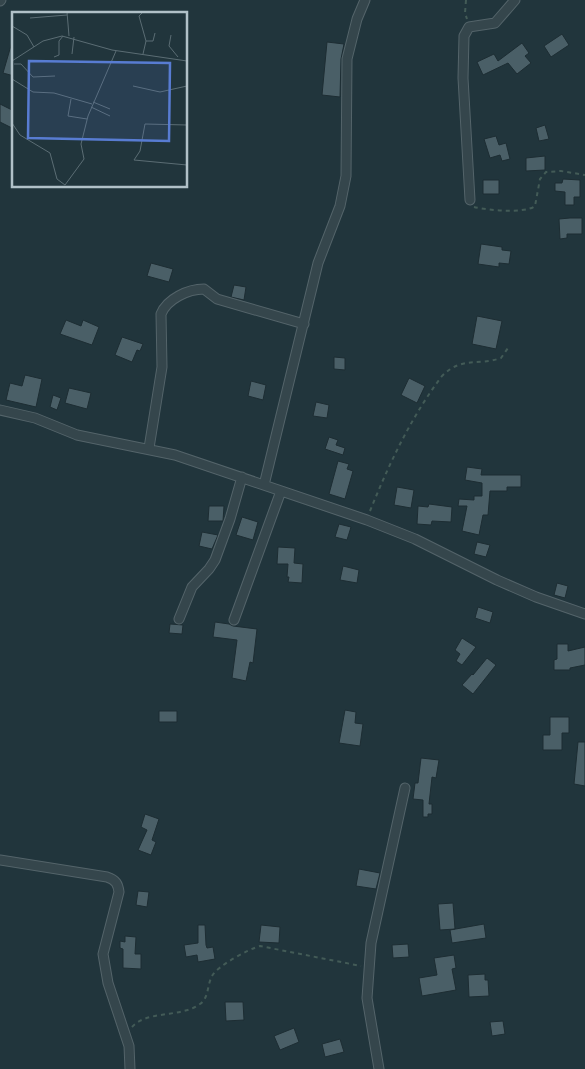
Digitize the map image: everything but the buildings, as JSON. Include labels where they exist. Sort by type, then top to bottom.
[{"type":"street","points":[[264,485],[318,263],[344,192],[346,176],[347,59],[357,19],[365,0]]},
{"type":"street","points":[[470,200],[464,110],[463,50],[465,32],[472,26],[495,23],[515,0]]},
{"type":"street","points":[[149,448],[162,367],[161,314],[164,307],[171,300],[204,289],[217,299],[304,324]]},
{"type":"street","points":[[0,410],[34,418],[76,435],[149,448],[175,455],[366,520],[415,539],[497,580],[585,614]]},
{"type":"street","points":[[179,619],[192,587],[215,560],[228,526],[242,477]]},
{"type":"street","points":[[234,620],[281,491]]},
{"type":"street","points":[[380,1069],[367,998],[368,968],[371,943],[404,788]]},
{"type":"street","points":[[0,860],[107,877],[114,879],[118,885],[103,954],[108,983],[127,1040],[130,1069]]},
{"type":"path","points":[[466,0],[464,13],[472,26]]},
{"type":"path","points":[[470,200],[474,207],[477,208],[502,210],[528,209],[534,206],[540,179],[546,172],[561,170],[585,176]]},
{"type":"path","points":[[366,520],[406,430],[442,376],[449,369],[465,362],[501,358],[508,348]]},
{"type":"path","points":[[127,1040],[131,1027],[136,1022],[181,1012],[202,1003],[212,975],[250,949],[260,946],[352,963],[368,968]]}]
